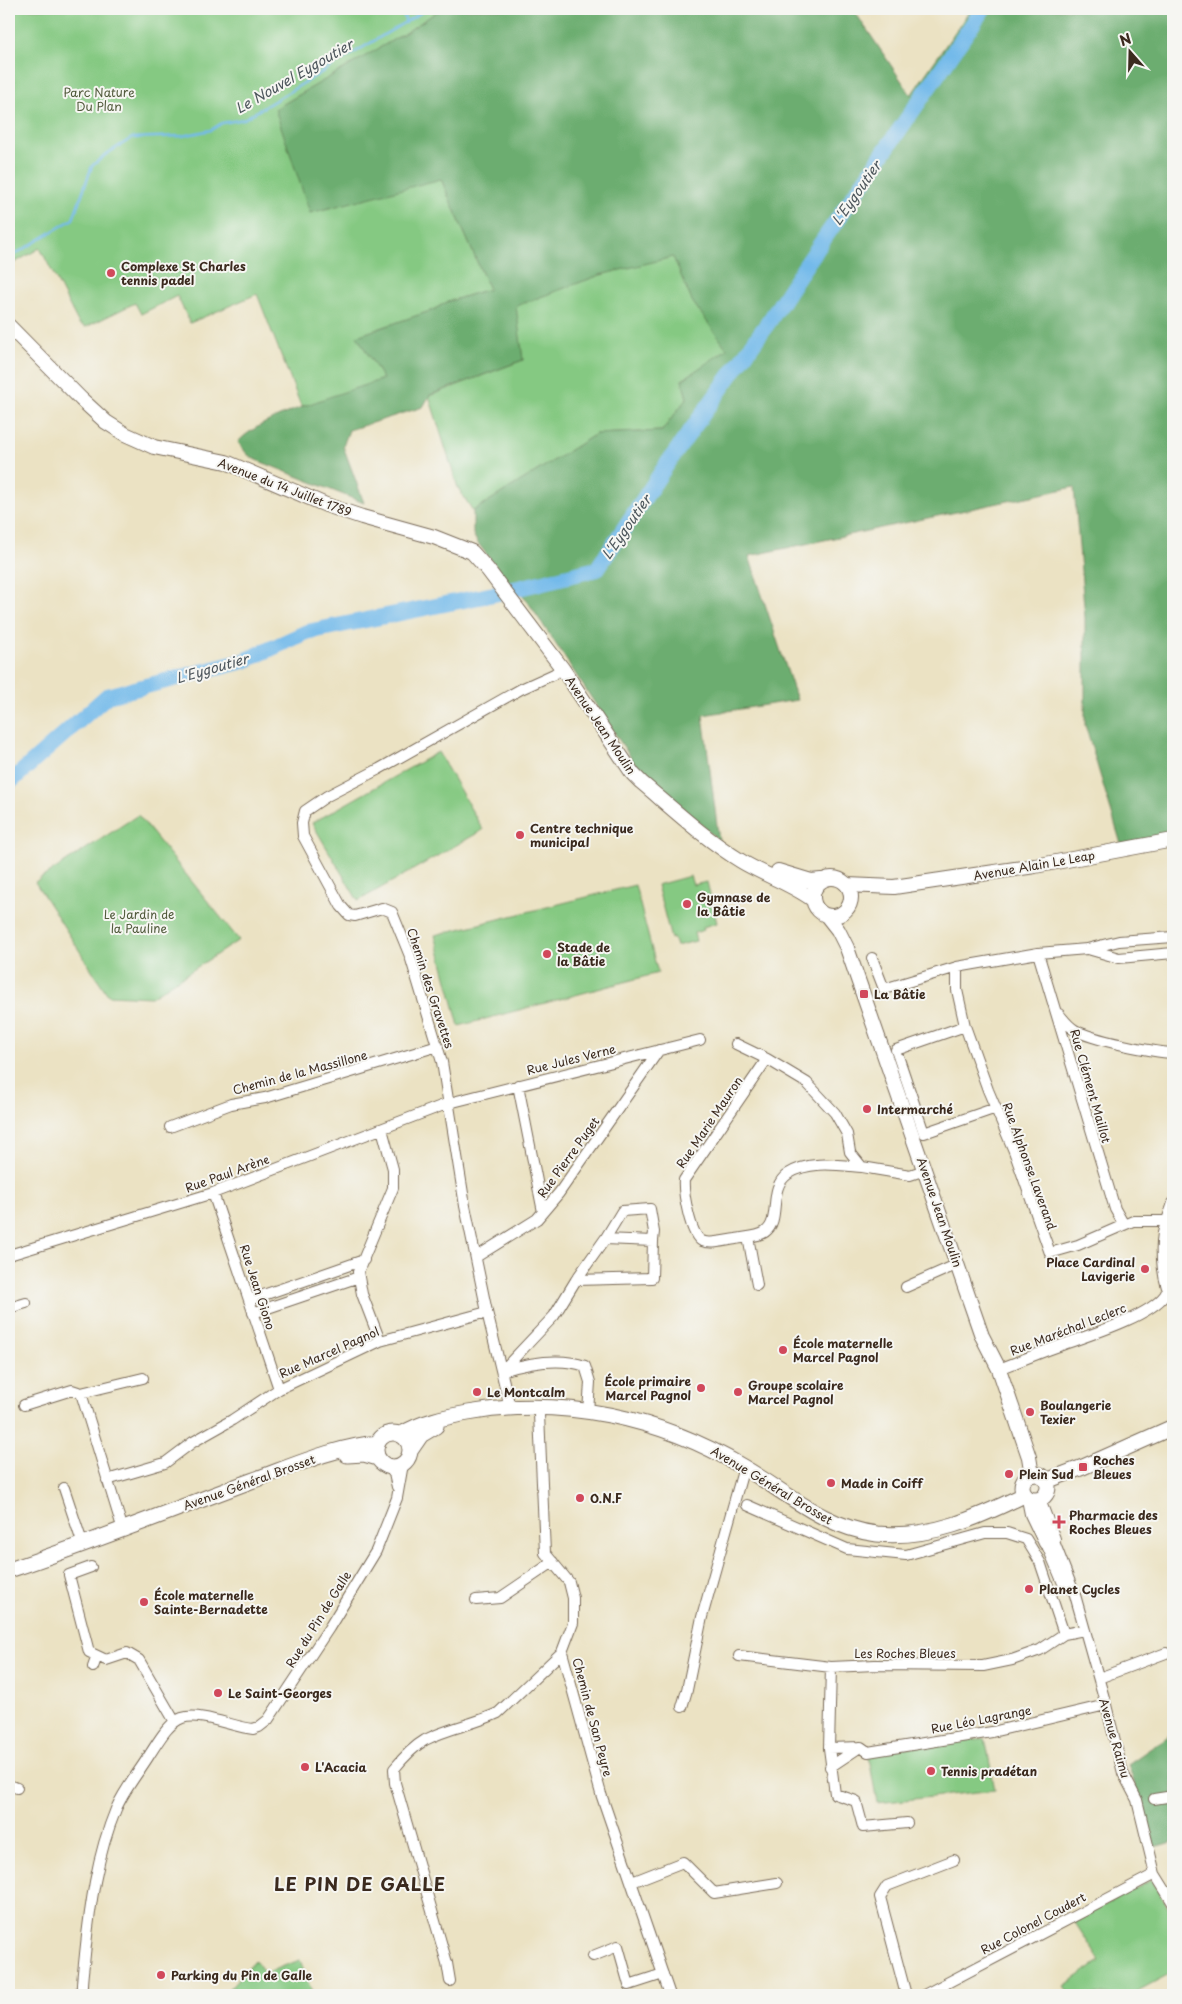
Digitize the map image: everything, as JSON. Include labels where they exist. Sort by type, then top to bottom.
[{"type":"main road","name":"Avenue Général Brosset","points":[[391,1456],[385,1436],[390,1434],[400,1435],[425,1423],[458,1415],[508,1407],[562,1407],[671,1431],[700,1443],[744,1467],[832,1522],[855,1530],[877,1534],[928,1533],[952,1527],[1030,1498]]},
{"type":"main road","name":"Avenue Général Brosset","points":[[9,1570],[83,1545],[343,1448],[391,1456],[416,1440],[426,1430],[437,1426],[509,1414],[539,1414],[636,1422]]},
{"type":"main road","points":[[1039,1478],[1046,1492],[1030,1498],[1022,1487],[1025,1479],[1039,1478],[1083,1467],[1173,1427]]},
{"type":"main road","points":[[391,1456],[408,1442],[400,1435]]},
{"type":"street","name":"Avenue du 14 Juillet 1789","points":[[9,326],[106,422],[125,434],[154,447],[226,462],[326,505],[434,537],[463,548],[472,552],[498,582]]},
{"type":"street","name":"Avenue Jean Moulin","points":[[498,582],[562,668],[633,774],[648,789],[723,849],[751,867],[793,886],[812,899]]},
{"type":"street","name":"Chemin des Gravettes","points":[[508,1407],[502,1371],[487,1312],[465,1206],[442,1062],[410,956],[392,912],[382,908],[355,916],[349,915],[341,906],[303,836],[302,823],[305,811],[327,796],[562,668]]},
{"type":"street","name":"Avenue Alain Le Leap","points":[[847,885],[894,887],[1035,866],[1173,840]]},
{"type":"street","name":"Avenue Jean Moulin","points":[[723,849],[790,876],[811,881],[821,880]]},
{"type":"street","points":[[834,878],[843,881],[847,885],[851,894],[847,907],[836,916],[827,916],[818,911],[812,899],[814,889],[821,880],[834,878]]},
{"type":"street","name":"Avenue Alain Le Leap","points":[[847,907],[894,887]]},
{"type":"street","name":"Avenue Jean Moulin","points":[[847,907],[847,948]]},
{"type":"street","name":"Avenue Jean Moulin","points":[[827,916],[838,930],[847,948],[982,1336],[999,1369],[1029,1457],[1039,1478]]},
{"type":"street","points":[[872,958],[884,989],[957,967],[1038,953],[1087,949],[1119,941],[1173,937]]},
{"type":"street","points":[[1087,949],[1119,958],[1173,953]]},
{"type":"street","name":"Rue Clément Maillot","points":[[1038,953],[1116,1209],[1124,1225]]},
{"type":"street","name":"Rue Alphonse Laverand","points":[[957,967],[956,990],[965,1026],[1014,1151],[1050,1253],[1078,1245],[1134,1222],[1168,1221]]},
{"type":"street","points":[[1055,1009],[1066,1023],[1076,1031],[1101,1039],[1173,1053]]},
{"type":"street","points":[[965,1026],[896,1050],[924,1133],[996,1108]]},
{"type":"street","name":"Rue Jules Verne","points":[[449,1103],[700,1040]]},
{"type":"street","points":[[736,1044],[767,1059],[807,1083],[835,1113],[847,1134],[850,1152],[862,1167]]},
{"type":"street","name":"Chemin de la Massillone","points":[[170,1127],[231,1104],[265,1098],[438,1046]]},
{"type":"street","name":"Rue Pierre Puget","points":[[476,1257],[536,1219],[543,1212],[559,1193],[659,1050]]},
{"type":"street","name":"Rue Marie Mauron","points":[[767,1059],[684,1180],[683,1190],[694,1234],[701,1240],[711,1242],[765,1233],[772,1224],[776,1190],[786,1176],[801,1167],[826,1164],[862,1167],[910,1175],[925,1170]]},
{"type":"street","points":[[518,1085],[543,1212]]},
{"type":"street","name":"Rue Paul Arène","points":[[9,1255],[213,1193],[449,1103]]},
{"type":"street","points":[[380,1341],[362,1294],[358,1272],[393,1188],[393,1169],[382,1129]]},
{"type":"street","name":"Rue Jean Giono","points":[[213,1193],[279,1389]]},
{"type":"street","points":[[1170,1295],[1172,1231],[1168,1221],[1173,1205]]},
{"type":"street","points":[[502,1371],[554,1316],[576,1280],[622,1211],[650,1209],[654,1232],[652,1240],[652,1278],[576,1280]]},
{"type":"street","points":[[748,1237],[757,1285]]},
{"type":"street","points":[[605,1239],[652,1240]]},
{"type":"street","points":[[249,1300],[364,1260]]},
{"type":"street","points":[[906,1287],[958,1264]]},
{"type":"street","points":[[253,1313],[359,1277]]},
{"type":"street","name":"Rue Maréchal Leclerc","points":[[999,1369],[1129,1319],[1152,1306],[1163,1297],[1170,1295]]},
{"type":"street","points":[[9,1308],[26,1303]]},
{"type":"street","name":"Rue Marcel Pagnol","points":[[107,1480],[165,1463],[193,1442],[232,1420],[279,1389],[380,1341],[487,1312]]},
{"type":"street","points":[[502,1371],[524,1364],[572,1362],[585,1366],[590,1382],[588,1412]]},
{"type":"street","points":[[24,1405],[72,1390],[82,1393],[144,1378]]},
{"type":"street","points":[[82,1393],[123,1530]]},
{"type":"street","points":[[457,1422],[507,1410],[508,1407]]},
{"type":"street","name":"Chemin de San Peyre","points":[[539,1414],[545,1553],[569,1582],[573,1598],[573,1623],[562,1652],[601,1794],[670,1995]]},
{"type":"street","name":"Rue du Pin de Galle","points":[[175,1722],[188,1717],[253,1729],[264,1724],[329,1628],[376,1551],[396,1498],[396,1484],[391,1456]]},
{"type":"street","points":[[682,1707],[702,1617],[744,1467]]},
{"type":"street","points":[[64,1488],[83,1545]]},
{"type":"street","name":"Avenue Raimu","points":[[1030,1498],[1032,1514],[1050,1541],[1084,1630],[1099,1678],[1123,1773],[1136,1800],[1155,1874],[1173,1903]]},
{"type":"street","points":[[747,1505],[847,1549],[906,1555],[985,1533],[1007,1533],[1026,1539],[1040,1562],[1064,1634]]},
{"type":"street","points":[[476,1600],[500,1598],[553,1562]]},
{"type":"street","points":[[82,1995],[89,1912],[105,1844],[116,1809],[156,1745],[175,1722],[139,1660],[127,1653],[106,1660],[89,1652],[69,1575],[91,1567]]},
{"type":"street","name":"Les Roches Bleues","points":[[739,1656],[831,1667],[875,1665],[983,1666],[1012,1660],[1040,1650],[1064,1634],[1084,1630]]},
{"type":"street","points":[[450,1981],[447,1963],[395,1783],[394,1769],[404,1757],[424,1741],[498,1713],[562,1652]]},
{"type":"street","points":[[1099,1678],[1166,1654]]},
{"type":"street","points":[[93,1667],[97,1656]]},
{"type":"street","points":[[831,1667],[829,1748],[835,1794],[856,1801],[863,1827],[907,1823]]},
{"type":"street","name":"Rue Léo Lagrange","points":[[829,1748],[861,1747],[868,1752],[992,1732],[1106,1705]]},
{"type":"street","points":[[830,1767],[861,1747]]},
{"type":"street","points":[[1154,1799],[1173,1796]]},
{"type":"street","points":[[906,1995],[880,1897],[887,1886],[954,1860]]},
{"type":"street","points":[[632,1882],[683,1862],[714,1892],[777,1883]]},
{"type":"street","name":"Rue Colonel Coudert","points":[[924,1995],[1155,1874]]},
{"type":"street","points":[[593,1956],[618,1946],[630,1985],[663,1974]]},
{"type":"green space","name":"Parc Nature Du Plan","points":[[9,9],[441,9],[405,33],[275,109],[441,179],[489,289],[447,302],[433,310],[358,336],[383,379],[313,404],[301,406],[257,294],[190,323],[177,296],[141,314],[135,303],[86,327],[79,324],[40,248],[9,266]]},
{"type":"green space","points":[[441,9],[853,9],[911,95],[971,9],[1173,9],[1173,835],[1121,844],[1085,725],[1085,618],[1074,487],[749,556],[797,700],[703,715],[719,841],[635,764],[528,602],[505,578],[477,542],[473,534],[473,511],[596,434],[662,431],[687,398],[682,380],[727,349],[692,301],[673,257],[600,275],[516,306],[523,360],[430,395],[423,407],[349,430],[343,446],[364,503],[254,459],[247,454],[238,442],[264,423],[305,406],[383,379],[357,336],[433,310],[447,302],[489,289],[441,179],[310,213],[275,109],[405,33]]},
{"type":"green space","points":[[673,256],[692,301],[728,349],[682,380],[687,398],[662,431],[596,434],[473,511],[458,488],[429,396],[523,360],[515,306],[600,275]]},
{"type":"green space","points":[[438,752],[483,830],[358,901],[312,823]]},
{"type":"green space","name":"Le Jardin de la Pauline","points":[[138,815],[239,940],[151,997],[108,995],[35,882]]},
{"type":"green space","name":"Gymnase de la Bâtie","points":[[690,876],[693,885],[707,882],[717,923],[703,927],[704,930],[694,933],[696,941],[676,946],[673,938],[671,939],[657,885]]},
{"type":"green space","name":"Stade de la Bâtie","points":[[635,885],[658,973],[459,1026],[435,935]]},
{"type":"green space","points":[[1173,1733],[1173,1842],[1155,1847],[1128,1764]]},
{"type":"green space","name":"Tennis pradétan","points":[[985,1738],[995,1790],[877,1803],[868,1752]]},
{"type":"green space","points":[[1152,1880],[1173,1916],[1173,1972],[1130,1995],[1071,1995],[1064,1986],[1100,1961],[1074,1921]]},
{"type":"green space","points":[[255,1960],[265,1973],[300,1960],[313,1995],[223,1995]]},
{"type":"waterway","points":[[404,9],[406,23]]},
{"type":"waterway","name":"Le Nouvel Eygoutier","points":[[9,258],[73,219],[92,166],[105,155],[132,138],[182,136],[211,130],[222,123],[244,119],[427,9]]},
{"type":"waterway","name":"L'Eygoutier","points":[[9,783],[107,696],[244,661],[307,632],[494,594],[597,569],[665,467],[770,320],[799,275],[983,9]]},
{"type":"place","name":"Complexe St Charles tennis padel","points":[[111,273]]},
{"type":"place","name":"Centre technique municipal","points":[[520,835]]},
{"type":"place","name":"Gymnase de la Bâtie","points":[[687,904]]},
{"type":"place","name":"Stade de la Bâtie","points":[[547,954]]},
{"type":"place","name":"La Bâtie","points":[[864,994]]},
{"type":"place","name":"Intermarché","points":[[867,1109]]},
{"type":"place","name":"Place Cardinal Lavigerie","points":[[1145,1269]]},
{"type":"place","name":"École maternelle Marcel Pagnol","points":[[783,1350]]},
{"type":"place","name":"École primaire Marcel Pagnol","points":[[701,1388]]},
{"type":"place","name":"Le Montcalm","points":[[477,1392]]},
{"type":"place","name":"Groupe scolaire Marcel Pagnol","points":[[738,1392]]},
{"type":"place","name":"Boulangerie Texier","points":[[1030,1412]]},
{"type":"place","name":"Roches Bleues","points":[[1083,1467]]},
{"type":"place","name":"Plein Sud","points":[[1009,1474]]},
{"type":"place","name":"Made in Coiff","points":[[831,1483]]},
{"type":"place","name":"O.N.F","points":[[580,1498]]},
{"type":"place","name":"Pharmacie des Roches Bleues","points":[[1059,1522]]},
{"type":"place","name":"Planet Cycles","points":[[1029,1589]]},
{"type":"place","name":"École maternelle Sainte-Bernadette","points":[[144,1602]]},
{"type":"place","name":"Le Saint-Georges","points":[[218,1693]]},
{"type":"place","name":"L'Acacia","points":[[305,1767]]},
{"type":"place","name":"Tennis pradétan","points":[[931,1771]]},
{"type":"place","name":"Parking du Pin de Galle","points":[[161,1975]]},
{"type":"district","name":"LE PIN DE GALLE","points":[[360,1883]]}]
